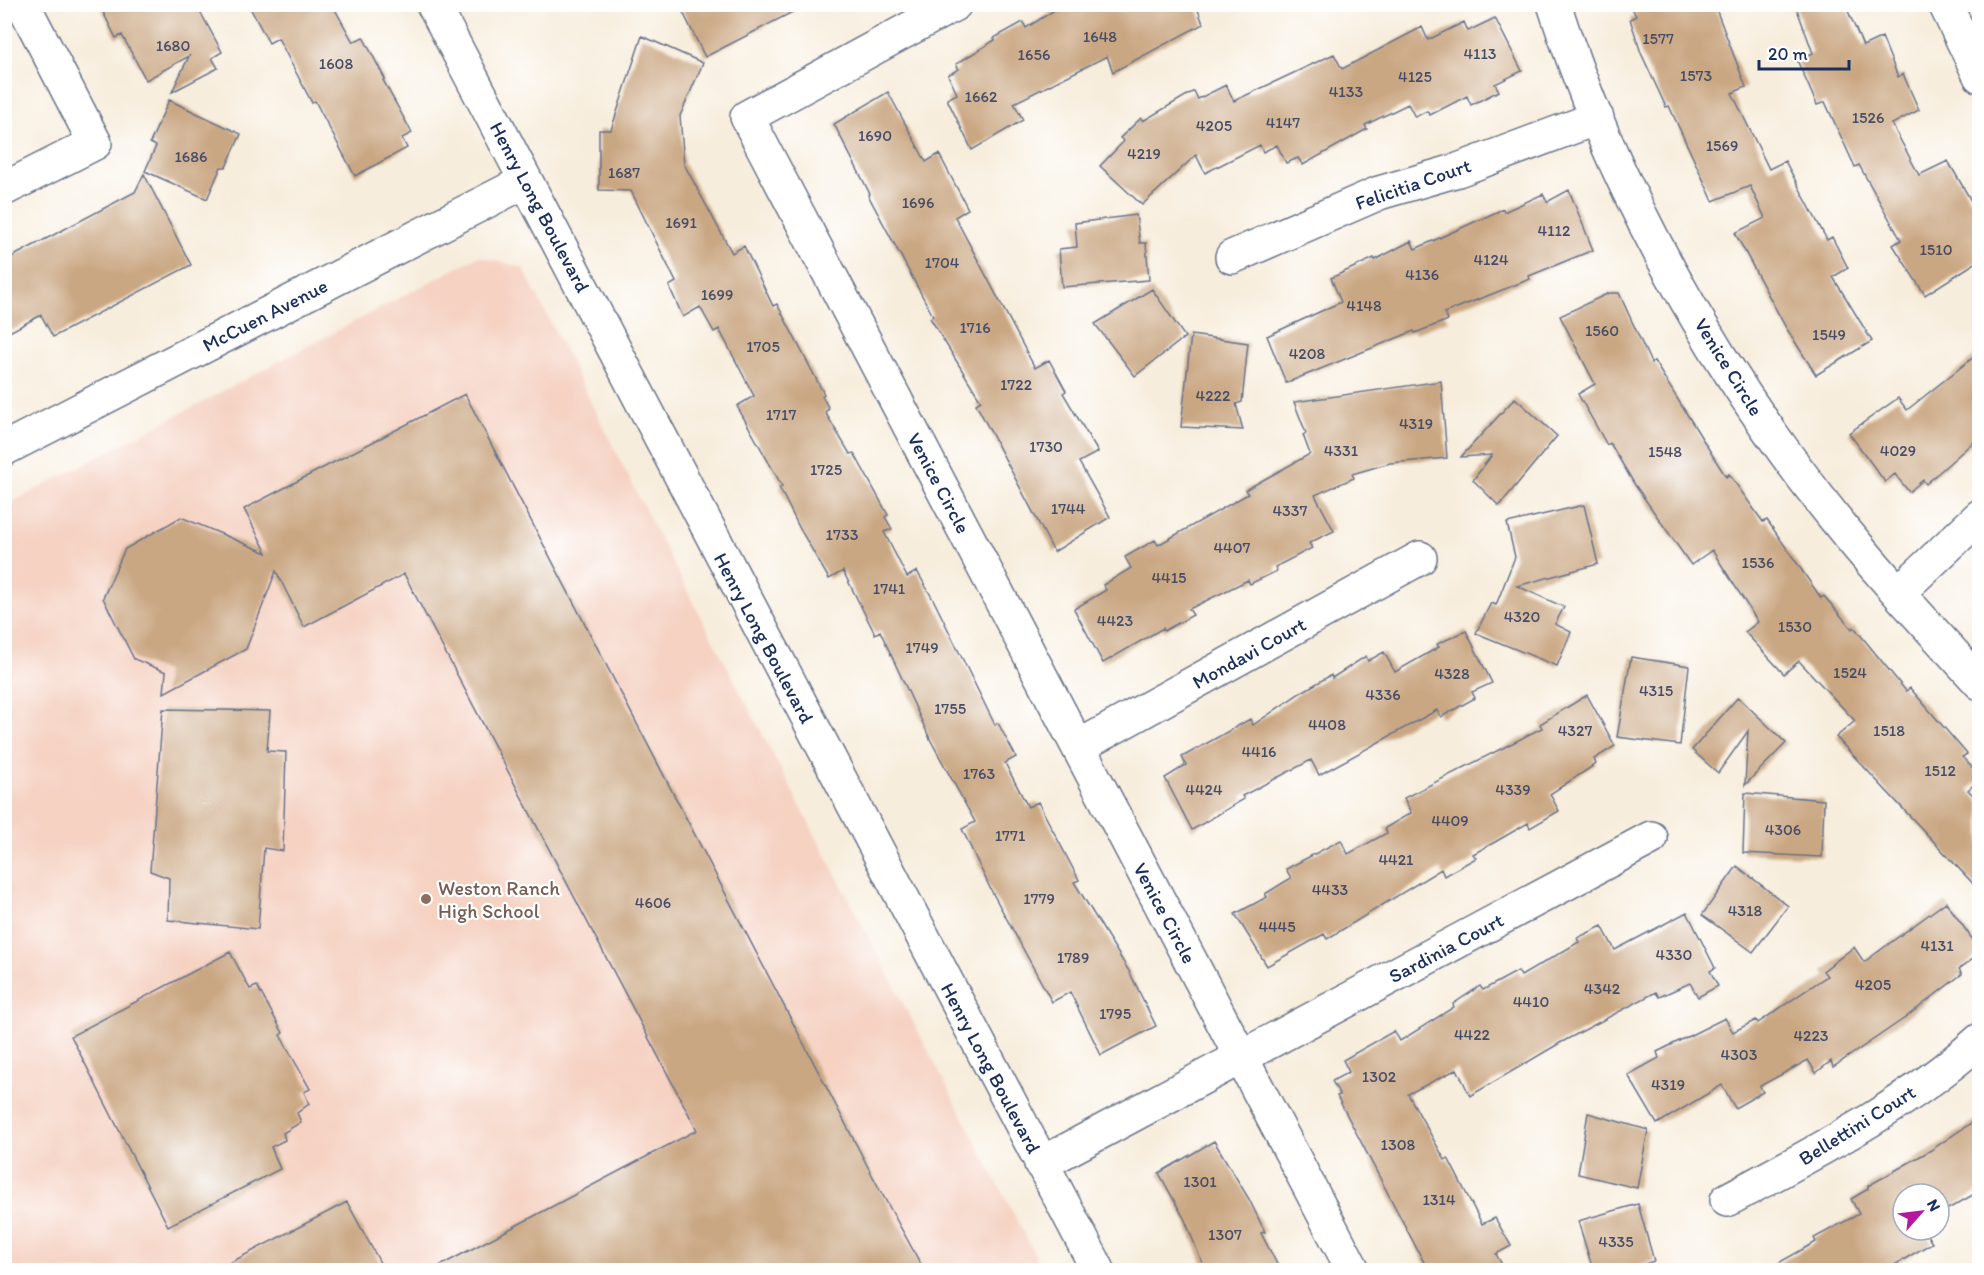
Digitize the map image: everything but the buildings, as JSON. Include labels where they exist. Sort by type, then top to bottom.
[{"type":"street","points":[[4,189],[95,142],[23,4]]},
{"type":"street","name":"Henry Long Boulevard","points":[[433,4],[1098,1270]]},
{"type":"street","name":"Venice Circle","points":[[955,4],[747,117],[1353,1270]]},
{"type":"street","name":"Venice Circle","points":[[1554,4],[1597,118],[1658,247],[1710,339],[1768,429],[1811,487],[1898,592],[1980,683]]},
{"type":"street","points":[[1945,4],[1980,76]]},
{"type":"street","name":"Felicitia Court","points":[[1232,257],[1378,193],[1458,170],[1597,118]]},
{"type":"street","name":"McCuen Avenue","points":[[4,449],[526,181]]},
{"type":"street","points":[[1898,592],[1980,516]]},
{"type":"street","name":"Mondavi Court","points":[[1078,747],[1420,558]]},
{"type":"street","name":"Sardinia Court","points":[[1242,1059],[1651,838]]},
{"type":"street","name":"Bellettini Court","points":[[1727,1200],[1833,1143],[1896,1103],[1980,1040]]},
{"type":"street","points":[[1041,1164],[1242,1059]]},
{"type":"shaded area","name":"Weston Ranch High School","points":[[479,256],[523,268],[654,527],[1043,1270],[5,1270],[5,506]]},
{"type":"place","name":"Weston Ranch High School","points":[[426,899]]}]
